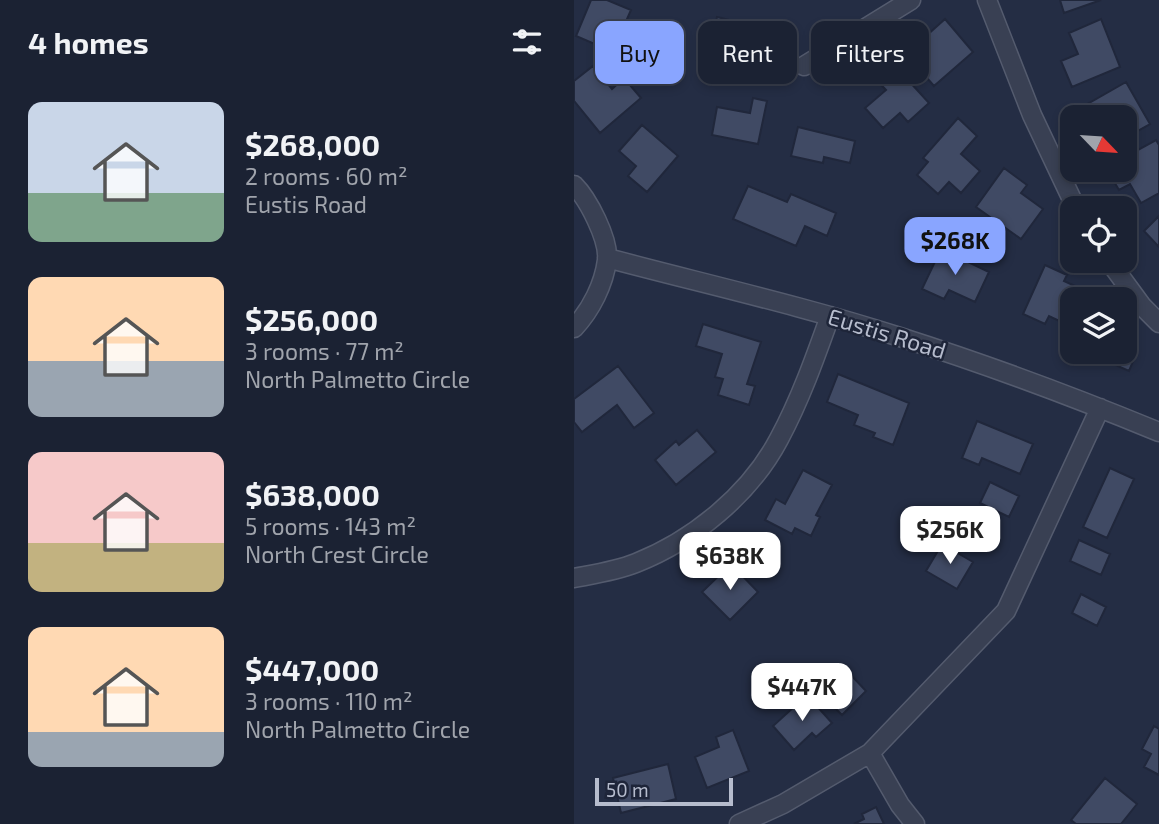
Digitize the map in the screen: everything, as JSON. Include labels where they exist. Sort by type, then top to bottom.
[{"type":"street","points":[[804,66],[911,0]]},
{"type":"street","points":[[987,0],[1032,115],[1070,196]]},
{"type":"street","points":[[574,185],[599,225],[607,258],[594,299],[574,328]]},
{"type":"street","name":"Eustis Road","points":[[607,258],[830,316],[1006,372],[1159,432]]},
{"type":"street","points":[[1118,273],[1142,306],[1159,323]]},
{"type":"street","points":[[574,578],[605,573],[636,563],[669,547],[699,527],[744,488],[779,440],[807,379],[830,316]]},
{"type":"street","points":[[739,824],[783,804],[870,753],[1006,611],[1100,408]]},
{"type":"street","points":[[870,753],[915,824]]},
{"type":"building","points":[[591,0],[607,0],[631,10],[626,21],[595,21],[595,44],[576,36]]},
{"type":"building","points":[[1060,0],[1101,0],[1064,13]]},
{"type":"building","points":[[717,17],[733,21],[716,21]]},
{"type":"building","points":[[945,19],[973,52],[934,86],[929,80],[929,33]]},
{"type":"building","points":[[1101,19],[1120,67],[1072,87],[1061,61],[1078,54],[1069,33]]},
{"type":"building","points":[[593,66],[595,84],[608,84],[612,89],[617,84],[629,84],[641,98],[600,133],[574,101],[574,81]]},
{"type":"building","points":[[1126,82],[1150,124],[1138,131],[1138,105],[1086,105]]},
{"type":"building","points":[[880,84],[912,84],[929,103],[908,122],[900,113],[883,128],[865,108],[886,90]]},
{"type":"building","points":[[753,98],[767,101],[758,144],[712,135],[717,107],[750,113]]},
{"type":"building","points":[[958,118],[977,136],[961,154],[980,171],[961,193],[949,182],[938,194],[917,175],[928,162],[923,158]]},
{"type":"building","points":[[642,125],[678,156],[647,192],[628,176],[636,166],[619,151]]},
{"type":"building","points":[[798,127],[855,141],[850,163],[824,157],[823,163],[791,156]]},
{"type":"building","points":[[1156,140],[1159,145],[1159,193],[1141,203],[1130,184],[1119,190],[1114,182],[1138,182],[1138,150]]},
{"type":"building","points":[[1004,168],[1027,185],[1021,193],[1043,209],[1021,239],[976,207]]},
{"type":"building","points":[[748,186],[787,202],[791,194],[836,213],[827,236],[805,226],[796,246],[733,219]]},
{"type":"building","points":[[1159,216],[1159,247],[1144,231]]},
{"type":"building","points":[[941,249],[989,272],[975,302],[949,290],[944,299],[922,289]]},
{"type":"building","points":[[1045,265],[1067,275],[1064,281],[1077,287],[1060,287],[1060,321],[1049,316],[1045,324],[1023,314]]},
{"type":"building","points":[[703,324],[761,342],[747,384],[755,386],[749,405],[718,395],[723,379],[715,377],[722,354],[696,346]]},
{"type":"building","points":[[1113,364],[1132,364],[1129,371]]},
{"type":"building","points":[[618,366],[654,413],[634,428],[617,405],[582,432],[574,422],[574,399]]},
{"type":"building","points":[[838,374],[909,403],[893,445],[873,437],[875,433],[854,425],[858,415],[827,402]]},
{"type":"building","points":[[977,421],[1033,444],[1020,474],[982,458],[979,465],[962,458]]},
{"type":"building","points":[[697,430],[716,452],[676,485],[655,460],[676,441],[679,445]]},
{"type":"building","points":[[1110,468],[1134,479],[1107,538],[1083,527]]},
{"type":"building","points":[[803,470],[832,485],[816,515],[820,517],[811,536],[795,528],[792,534],[765,520],[776,499],[785,504]]},
{"type":"building","points":[[990,482],[1019,496],[1009,517],[980,503]]},
{"type":"building","points":[[1079,540],[1110,554],[1101,575],[1070,561]]},
{"type":"building","points":[[942,544],[973,562],[957,589],[926,571]]},
{"type":"building","points":[[731,564],[758,592],[730,620],[702,592]]},
{"type":"building","points":[[1081,594],[1106,607],[1097,626],[1072,613]]},
{"type":"building","points":[[850,674],[866,691],[842,715],[826,699]]},
{"type":"building","points":[[807,695],[832,723],[816,737],[812,733],[794,750],[773,726]]},
{"type":"building","points":[[1154,726],[1159,729],[1159,775],[1144,767],[1151,754],[1142,749]]},
{"type":"building","points":[[733,730],[749,771],[707,788],[695,757],[719,747],[716,737]]},
{"type":"building","points":[[668,764],[676,799],[621,813],[613,778]]},
{"type":"building","points":[[1105,778],[1137,804],[1121,824],[1076,824],[1071,820]]},
{"type":"building","points":[[876,807],[884,824],[854,824],[864,819],[862,814]]}]
